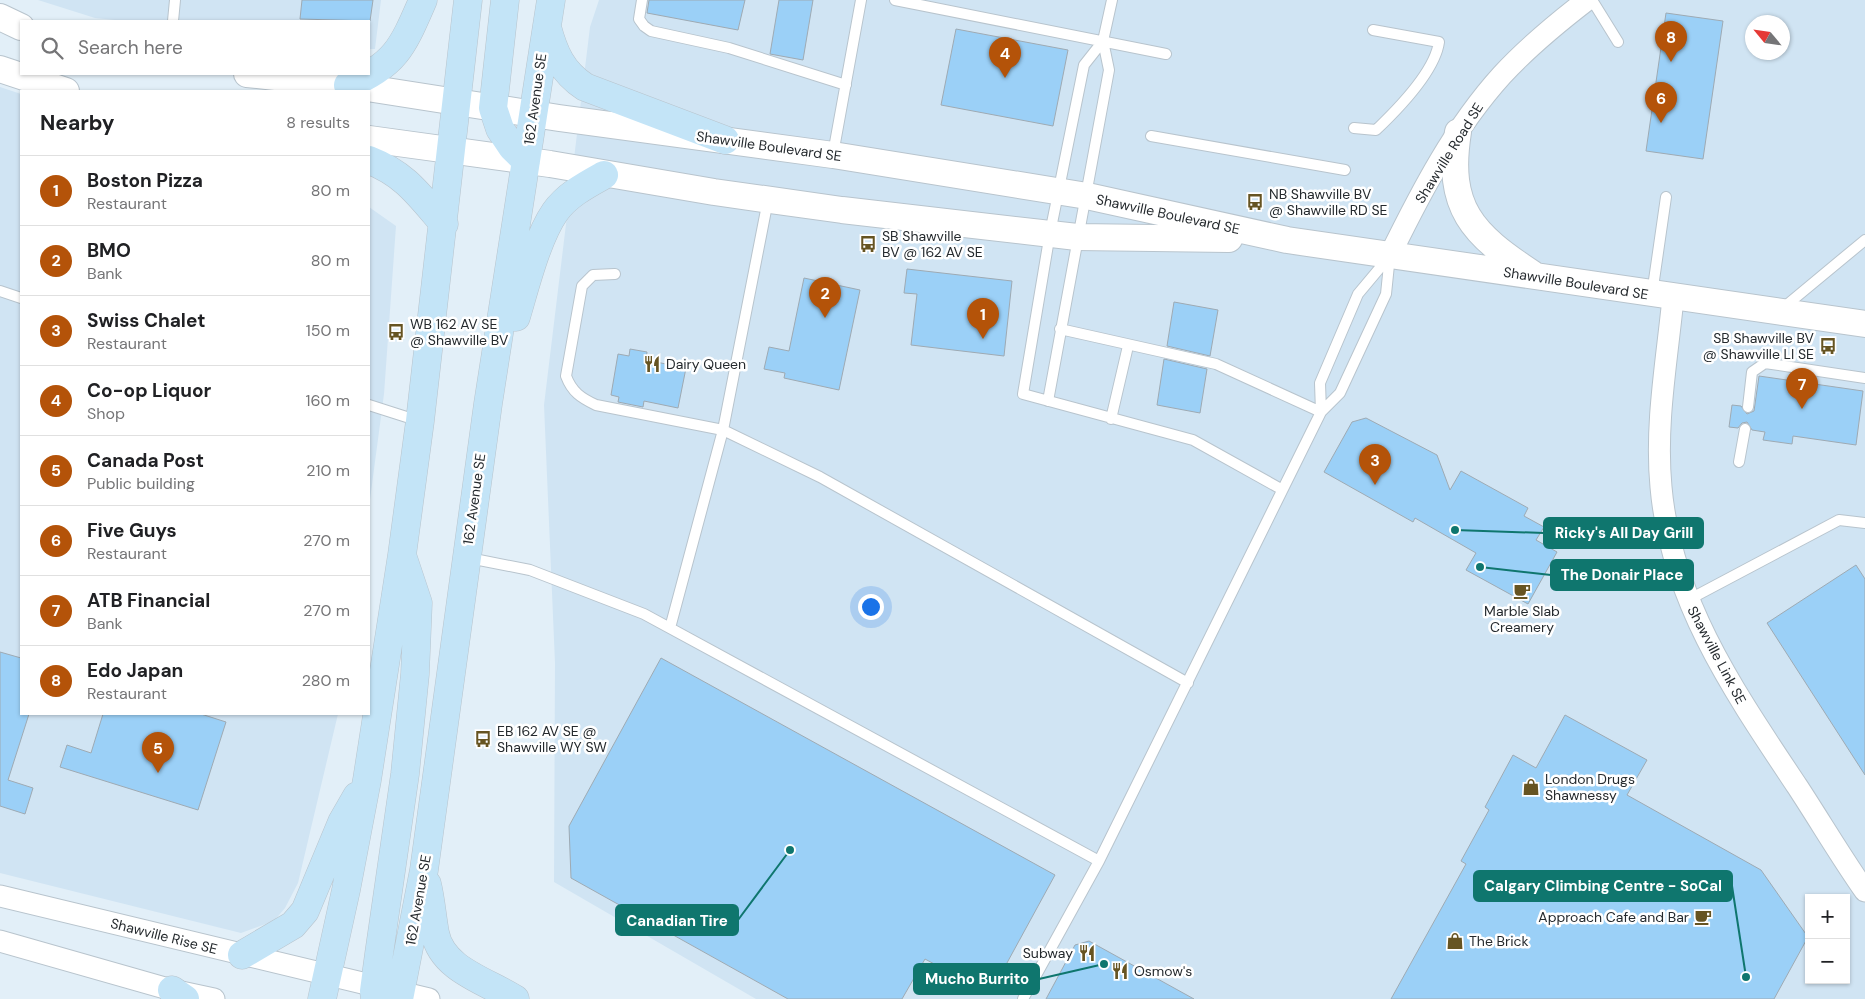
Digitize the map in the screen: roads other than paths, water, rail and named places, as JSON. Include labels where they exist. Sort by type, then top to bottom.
[{"type":"main road","points":[[370,75],[391,59],[402,43],[424,0]]},
{"type":"main road","points":[[329,991],[367,780],[402,555],[444,224],[468,0]]},
{"type":"main road","points":[[505,0],[493,108],[500,129],[512,148],[526,161]]},
{"type":"main road","points":[[548,12],[555,55],[571,78],[585,88],[725,140]]},
{"type":"main road","name":"162 Avenue SE","points":[[387,994],[424,870],[488,404],[548,12]]},
{"type":"main road","points":[[348,85],[370,75]]},
{"type":"main road","points":[[370,160],[389,168],[409,182],[444,224]]},
{"type":"main road","points":[[488,404],[532,267],[555,212],[578,190],[604,175]]},
{"type":"main road","points":[[387,994],[415,674],[418,603],[402,555]]},
{"type":"main road","points":[[242,955],[293,925],[305,912],[342,822],[367,780]]},
{"type":"main road","points":[[424,870],[433,911],[435,934],[441,950],[465,972],[515,999]]},
{"type":"street","name":"Shawville Road SE","points":[[1390,255],[1414,208],[1458,132],[1502,75],[1533,45],[1586,1]]},
{"type":"street","points":[[0,17],[20,27]]},
{"type":"street","points":[[0,68],[20,75]]},
{"type":"street","points":[[20,75],[63,90]]},
{"type":"street","name":"Shawville Boulevard SE","points":[[256,75],[348,85],[533,114],[833,155],[1087,196],[1288,240],[1538,278],[1865,324]]},
{"type":"street","points":[[1458,132],[1454,161],[1455,186],[1461,205],[1482,235],[1508,258],[1538,278]]},
{"type":"street","name":"Shawville Boulevard SE","points":[[370,139],[526,161],[768,200],[1076,236],[1288,240]]},
{"type":"street","name":"Shawville Link SE","points":[[1662,296],[1660,486],[1673,556],[1688,600],[1701,630],[1738,697],[1865,891]]},
{"type":"street","name":"Shawville Rise SE","points":[[0,896],[242,955],[329,991],[387,994],[429,999]]},
{"type":"street","points":[[0,941],[178,995],[214,999]]},
{"type":"lane","points":[[173,20],[175,0]]},
{"type":"lane","points":[[642,0],[639,19],[651,31],[729,48],[846,85]]},
{"type":"lane","points":[[833,155],[861,0]]},
{"type":"lane","points":[[895,0],[1166,54]]},
{"type":"lane","points":[[1048,401],[1076,236],[1087,196],[1109,70],[1103,41],[1112,0]]},
{"type":"lane","points":[[1586,1],[1618,42]]},
{"type":"lane","points":[[1354,128],[1376,130],[1391,116],[1437,56],[1439,42],[1373,30]]},
{"type":"lane","points":[[1103,41],[1084,65],[1050,233],[1023,394],[1193,440],[1281,489]]},
{"type":"lane","points":[[1151,136],[1345,170]]},
{"type":"lane","points":[[1662,296],[1666,197]]},
{"type":"lane","points":[[670,628],[724,430],[768,200]]},
{"type":"lane","points":[[1778,312],[1865,240]]},
{"type":"lane","points":[[1321,412],[1320,383],[1358,294],[1390,255]]},
{"type":"lane","points":[[1023,999],[1099,861],[1188,683],[1281,489],[1321,412],[1340,393],[1386,294],[1390,255]]},
{"type":"lane","points":[[615,274],[593,275],[582,286],[566,376],[571,388],[584,399],[596,405],[724,430],[820,477],[1188,683]]},
{"type":"lane","points":[[0,291],[20,298]]},
{"type":"lane","points":[[1060,329],[1128,346],[1216,364],[1321,412]]},
{"type":"lane","points":[[1111,419],[1128,346]]},
{"type":"lane","points":[[1748,407],[1752,372],[1765,363],[1865,378]]},
{"type":"lane","points":[[370,405],[420,421]]},
{"type":"lane","points":[[1739,462],[1745,429]]},
{"type":"lane","points":[[1688,600],[1839,520],[1865,523]]},
{"type":"lane","points":[[466,557],[530,570],[561,580],[644,614],[1099,861]]},
{"type":"place","name":"Edo Japan","points":[[1671,62]]},
{"type":"place","name":"Co-op Liquor","points":[[1005,78]]},
{"type":"place","name":"Five Guys","points":[[1661,123]]},
{"type":"place","name":"NB Shawville BV @ Shawville RD SE","points":[[1255,202]]},
{"type":"place","name":"SB Shawville BV @ 162 AV SE","points":[[868,244]]},
{"type":"place","name":"BMO","points":[[825,318]]},
{"type":"place","name":"WB 162 AV SE @ Shawville BV","points":[[396,332]]},
{"type":"place","name":"Boston Pizza","points":[[983,339]]},
{"type":"place","name":"SB Shawville BV @ Shawville LI SE","points":[[1828,346]]},
{"type":"place","name":"Dairy Queen","points":[[652,364]]},
{"type":"place","name":"ATB Financial","points":[[1802,409]]},
{"type":"place","name":"Swiss Chalet","points":[[1375,485]]},
{"type":"place","name":"Ricky's All Day Grill","points":[[1455,530]]},
{"type":"place","name":"The Donair Place","points":[[1480,567]]},
{"type":"place","name":"Marble Slab Creamery","points":[[1522,591]]},
{"type":"place","name":"EB 162 AV SE @ Shawville WY SW","points":[[483,739]]},
{"type":"place","name":"Canada Post","points":[[158,773]]},
{"type":"place","name":"London Drugs Shawnessy","points":[[1531,787]]},
{"type":"place","name":"Canadian Tire","points":[[790,850]]},
{"type":"place","name":"Approach Cafe and Bar","points":[[1703,917]]},
{"type":"place","name":"The Brick","points":[[1455,941]]},
{"type":"place","name":"Subway","points":[[1087,953]]},
{"type":"place","name":"Mucho Burrito","points":[[1104,964]]},
{"type":"place","name":"Osmow's","points":[[1120,971]]},
{"type":"place","name":"Calgary Climbing Centre - SoCal","points":[[1746,977]]}]
